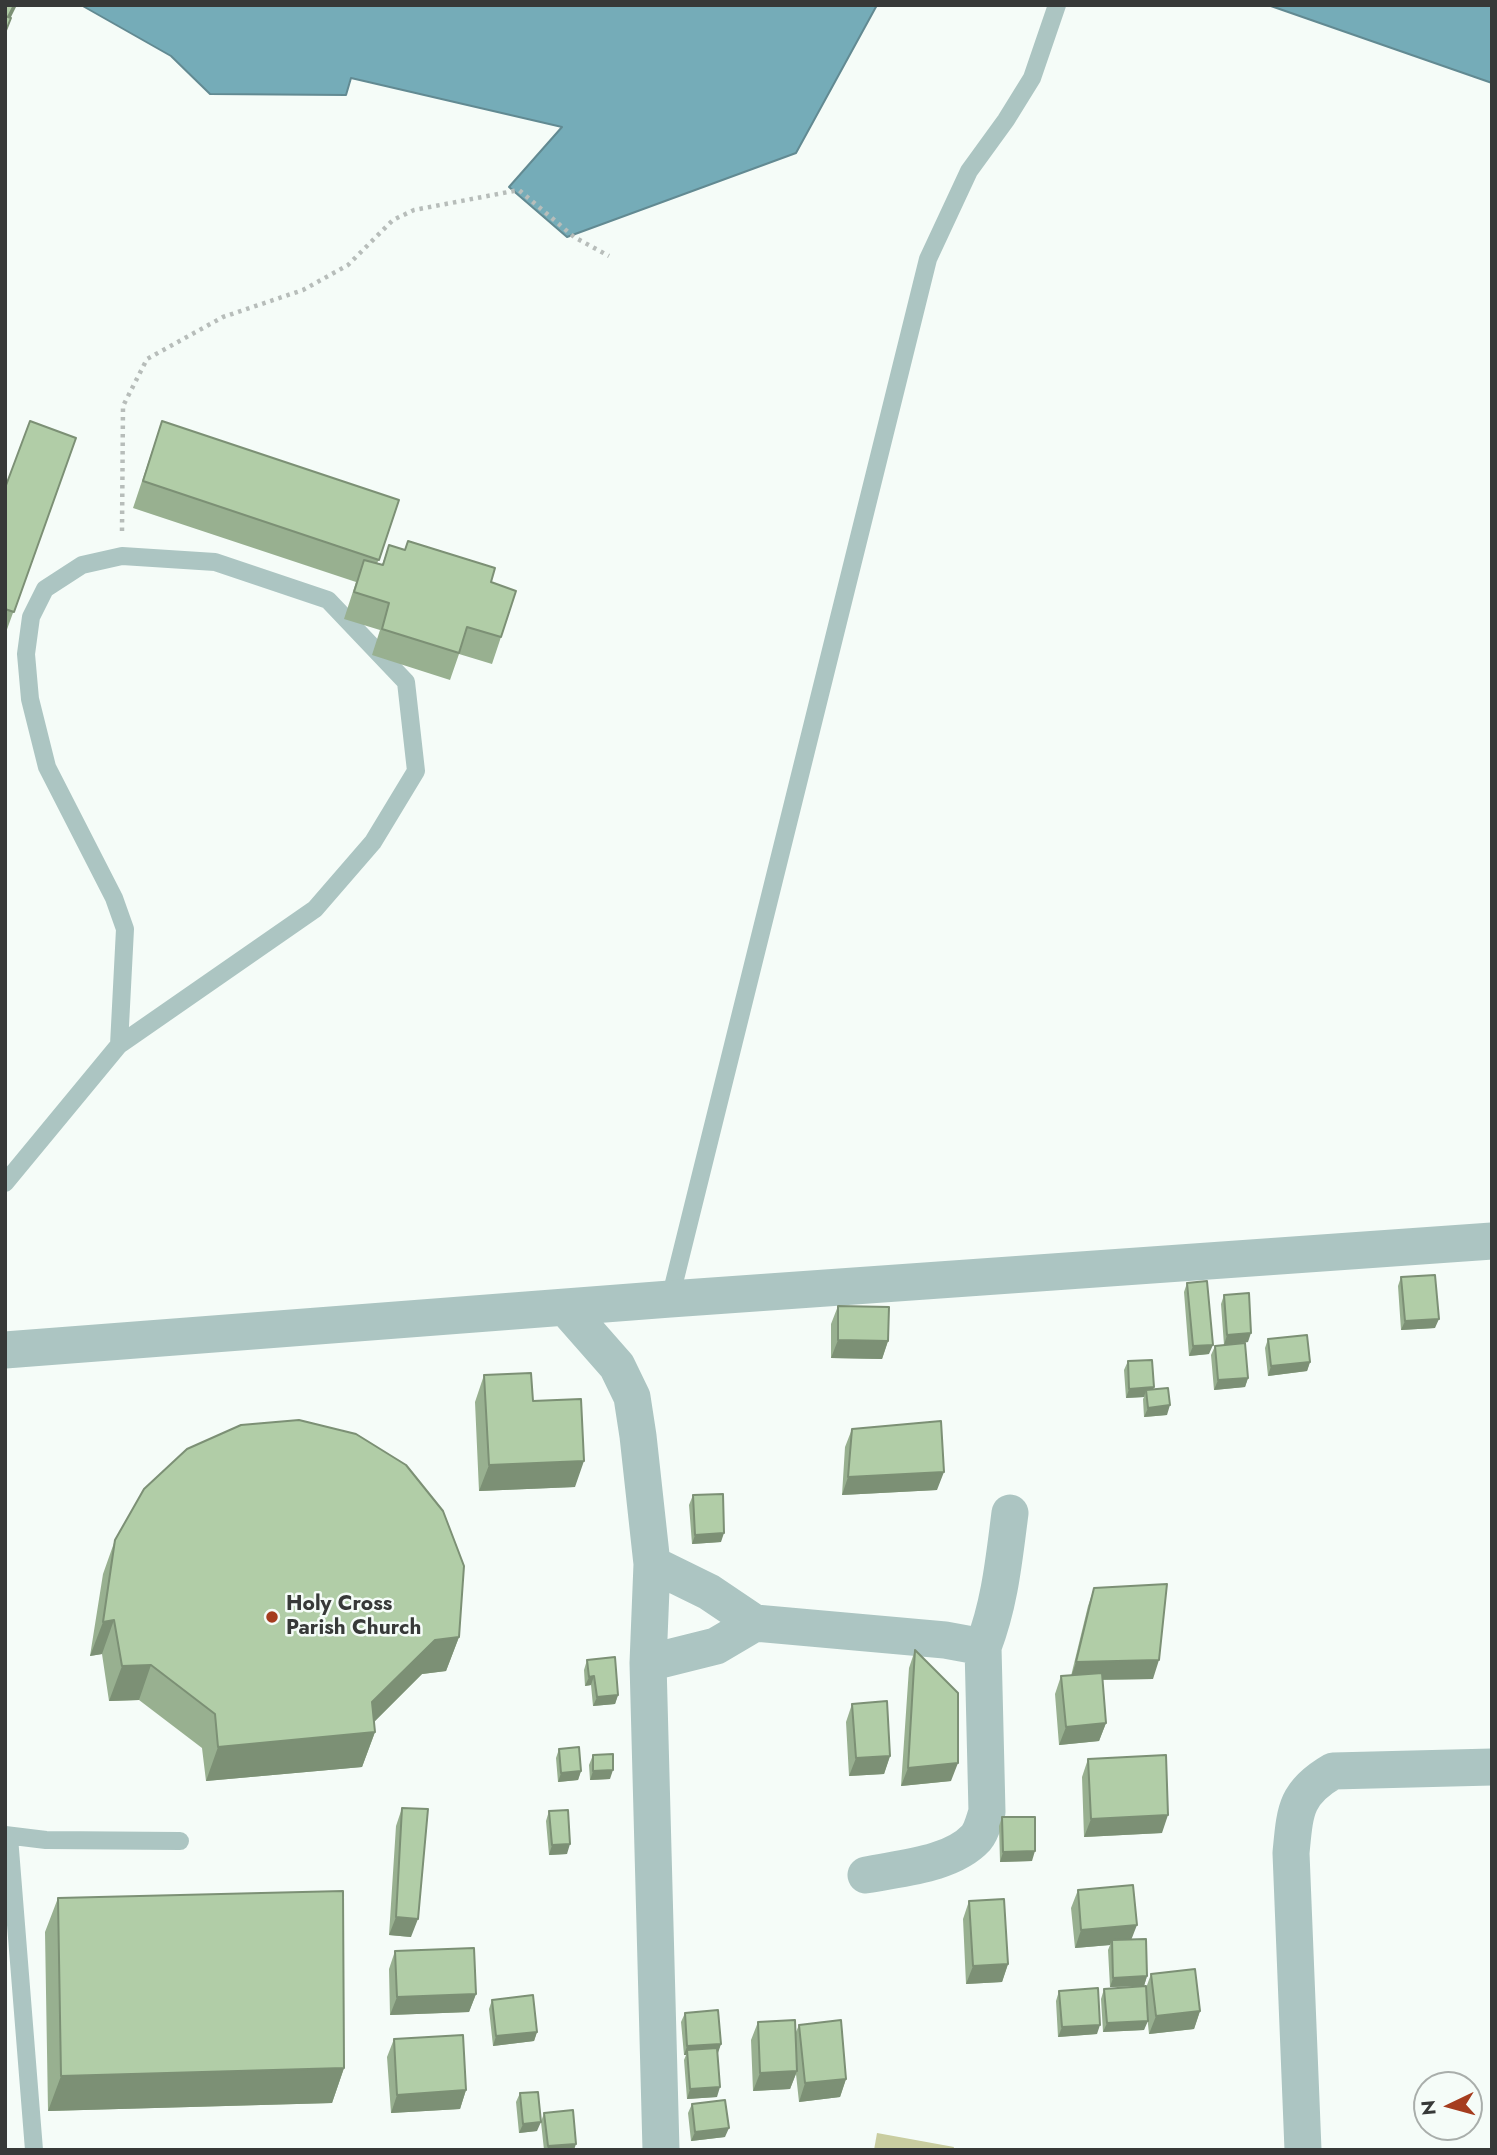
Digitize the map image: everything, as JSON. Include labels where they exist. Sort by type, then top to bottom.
[{"type":"street","points":[[5,1350],[670,1299],[1492,1241]]},
{"type":"street","points":[[566,1308],[617,1366],[632,1397],[652,1564],[648,1663],[661,2150]]},
{"type":"street","points":[[866,1875],[924,1863],[963,1848],[978,1836],[988,1812],[983,1647],[994,1618],[1002,1580],[1010,1513]]},
{"type":"street","points":[[652,1564],[709,1592],[755,1623],[946,1640],[983,1647]]},
{"type":"street","points":[[648,1663],[716,1646],[755,1623]]},
{"type":"street","points":[[1303,2150],[1292,1853],[1296,1809],[1311,1784],[1333,1771],[1492,1767]]},
{"type":"lane","points":[[670,1299],[928,259],[969,170],[1006,120],[1032,78],[1057,5]]},
{"type":"lane","points":[[5,1183],[119,1045],[316,909],[373,842],[416,771],[406,682],[328,600],[215,562],[122,556],[82,565],[45,589],[31,617],[26,654],[30,699],[47,767],[114,898],[125,929],[119,1045]]},
{"type":"lane","points":[[34,2150],[7,1836],[180,1842]]},
{"type":"path","points":[[122,556],[123,406],[147,359],[223,317],[303,290],[348,265],[393,220],[414,210],[519,190],[574,237],[609,256]]},
{"type":"green space","points":[[877,2133],[954,2147],[953,2150],[874,2150]]},
{"type":"water","points":[[81,5],[877,5],[796,153],[567,237],[509,187],[562,127],[351,78],[346,95],[210,94],[171,56]]},
{"type":"water","points":[[1268,5],[1492,5],[1492,83]]},
{"type":"building","points":[[5,5],[14,5],[8,17],[5,16]]},
{"type":"building","points":[[5,16],[11,18],[5,33]]},
{"type":"building","points":[[30,421],[76,438],[14,612],[5,609],[5,488]]},
{"type":"building","points":[[162,421],[399,500],[379,560],[143,481]]},
{"type":"building","points":[[408,541],[495,568],[491,582],[516,591],[501,637],[467,627],[459,653],[382,629],[389,603],[354,592],[364,560],[383,565],[389,545],[405,550]]},
{"type":"building","points":[[1435,1275],[1439,1319],[1405,1321],[1401,1277]]},
{"type":"building","points":[[1207,1281],[1213,1345],[1193,1346],[1187,1283]]},
{"type":"building","points":[[1249,1293],[1251,1333],[1227,1335],[1224,1295]]},
{"type":"building","points":[[838,1306],[889,1307],[888,1341],[838,1340]]},
{"type":"building","points":[[1307,1335],[1310,1362],[1271,1366],[1268,1339]]},
{"type":"building","points":[[1245,1343],[1248,1378],[1218,1380],[1215,1346]]},
{"type":"building","points":[[1152,1360],[1154,1387],[1129,1389],[1128,1361]]},
{"type":"building","points":[[531,1373],[533,1401],[581,1399],[584,1461],[489,1465],[484,1375]]},
{"type":"building","points":[[1168,1388],[1170,1405],[1148,1408],[1146,1390]]},
{"type":"building","name":"Holy Cross Parish Church","points":[[299,1420],[356,1434],[406,1465],[443,1511],[464,1566],[459,1637],[435,1640],[372,1702],[375,1732],[218,1747],[215,1714],[151,1665],[122,1666],[114,1620],[103,1622],[115,1540],[144,1489],[187,1449],[241,1425]]},
{"type":"building","points":[[941,1421],[944,1472],[848,1477],[852,1429]]},
{"type":"building","points":[[723,1494],[724,1533],[695,1535],[693,1495]]},
{"type":"building","points":[[1167,1584],[1159,1660],[1076,1662],[1094,1588]]},
{"type":"building","points":[[915,1650],[958,1693],[958,1763],[908,1768]]},
{"type":"building","points":[[615,1657],[618,1695],[597,1697],[594,1676],[589,1677],[587,1660]]},
{"type":"building","points":[[1102,1673],[1106,1723],[1066,1727],[1061,1676]]},
{"type":"building","points":[[887,1701],[890,1756],[856,1758],[852,1704]]},
{"type":"building","points":[[579,1747],[581,1771],[561,1773],[559,1749]]},
{"type":"building","points":[[613,1754],[613,1770],[593,1771],[593,1755]]},
{"type":"building","points":[[1166,1755],[1168,1815],[1091,1819],[1088,1759]]},
{"type":"building","points":[[402,1808],[428,1809],[418,1919],[396,1917]]},
{"type":"building","points":[[568,1810],[570,1844],[552,1845],[549,1811]]},
{"type":"building","points":[[1002,1817],[1035,1817],[1035,1851],[1003,1852]]},
{"type":"building","points":[[1133,1885],[1137,1925],[1081,1930],[1078,1890]]},
{"type":"building","points":[[343,1891],[344,2068],[61,2076],[58,1898]]},
{"type":"building","points":[[1004,1899],[1008,1964],[973,1966],[969,1901]]},
{"type":"building","points":[[1146,1939],[1147,1976],[1113,1978],[1112,1940]]},
{"type":"building","points":[[474,1948],[476,1994],[397,1997],[395,1951]]},
{"type":"building","points":[[1195,1969],[1200,2011],[1156,2016],[1151,1974]]},
{"type":"building","points":[[1146,1986],[1148,2021],[1107,2023],[1104,1989]]},
{"type":"building","points":[[1098,1988],[1100,2025],[1062,2027],[1059,1991]]},
{"type":"building","points":[[533,1995],[537,2032],[496,2036],[492,2000]]},
{"type":"building","points":[[718,2010],[721,2044],[687,2046],[685,2013]]},
{"type":"building","points":[[795,2020],[797,2071],[760,2073],[758,2022]]},
{"type":"building","points":[[841,2020],[846,2079],[805,2083],[799,2025]]},
{"type":"building","points":[[463,2035],[466,2090],[397,2095],[394,2039]]},
{"type":"building","points":[[717,2048],[720,2087],[690,2089],[687,2050]]},
{"type":"building","points":[[538,2092],[541,2122],[523,2124],[520,2093]]},
{"type":"building","points":[[725,2100],[729,2128],[695,2132],[692,2104]]},
{"type":"building","points":[[573,2110],[576,2144],[548,2146],[544,2113]]},
{"type":"place","name":"Holy Cross Parish Church","points":[[272,1617]]}]
